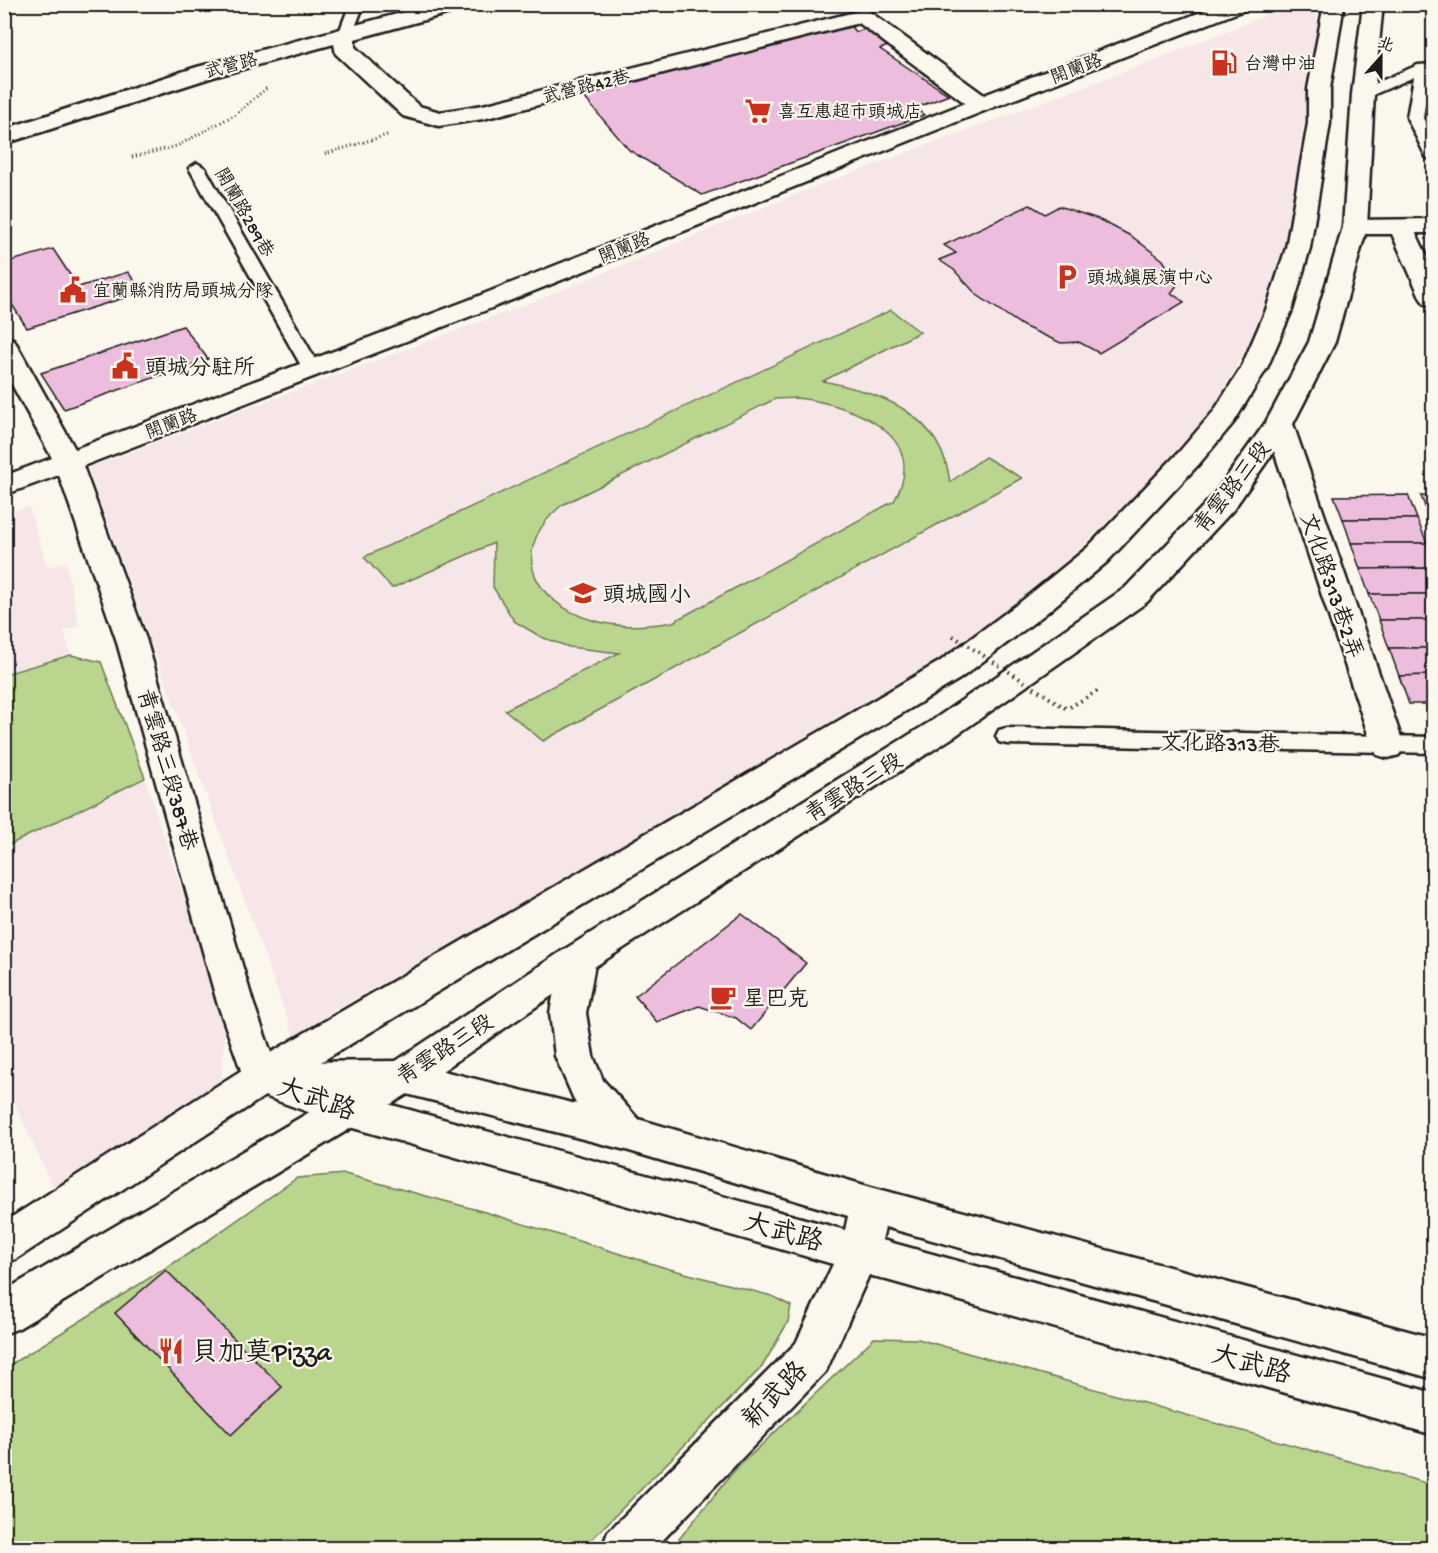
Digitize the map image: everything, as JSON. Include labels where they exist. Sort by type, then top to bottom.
[{"type":"street","name":"武營路","points":[[4,137],[205,72],[461,4]]},
{"type":"street","name":"開蘭路","points":[[4,486],[312,369],[981,104],[1242,4]]},
{"type":"street","points":[[4,1245],[261,1078],[950,670],[1034,607],[1097,555],[1150,501],[1224,416],[1254,368],[1279,310],[1298,248],[1319,123],[1319,89],[1334,4]]},
{"type":"street","name":"青雲路三段","points":[[4,1314],[403,1077],[578,959],[944,728],[1136,595],[1223,503],[1279,424],[1322,342],[1355,227],[1363,94],[1373,4]]},
{"type":"street","name":"武營路42巷","points":[[345,35],[344,49],[411,111],[439,119],[483,112],[863,16],[981,104]]},
{"type":"street","points":[[1319,89],[1363,94]]},
{"type":"street","points":[[1355,227],[1434,226]]},
{"type":"street","points":[[1401,227],[1434,299]]},
{"type":"street","name":"青雲路三段387巷","points":[[4,345],[68,462],[131,639],[235,1002],[261,1078]]},
{"type":"street","name":"文化路313巷2弄","points":[[1279,424],[1388,746]]},
{"type":"street","points":[[1034,607],[1070,639]]},
{"type":"street","points":[[578,959],[568,1013],[574,1056],[589,1091],[626,1133]]},
{"type":"street","name":"大武路","points":[[261,1078],[403,1077],[626,1133],[871,1205],[1434,1359]]},
{"type":"street","name":"大武路","points":[[261,1078],[346,1109],[1434,1414]]},
{"type":"street","name":"新武路","points":[[624,1548],[811,1357],[859,1252],[871,1205]]},
{"type":"lane","points":[[345,35],[357,4]]},
{"type":"lane","points":[[1363,94],[1428,68]]},
{"type":"lane","points":[[1428,68],[1415,118],[1434,157]]},
{"type":"lane","name":"開蘭路289巷","points":[[197,168],[312,369]]},
{"type":"lane","name":"文化路313巷","points":[[1007,736],[1388,746],[1434,745]]},
{"type":"path","points":[[132,157],[177,146],[236,114],[303,56],[300,47]]},
{"type":"path","points":[[325,153],[439,119]]},
{"type":"path","points":[[952,636],[1067,709],[1099,690]]},
{"type":"shaded area","name":"頭城國小","points":[[1291,5],[1319,5],[1319,7],[1288,239],[1262,319],[1216,404],[1169,461],[1061,568],[1004,618],[930,672],[342,1006],[294,1037],[88,468],[535,301],[801,192],[1155,60]]},
{"type":"shaded area","points":[[29,506],[47,567],[66,562],[79,626],[64,631],[71,655],[5,674],[5,515]]},
{"type":"shaded area","points":[[145,778],[225,1023],[221,1084],[54,1189],[5,1083],[4,847]]},
{"type":"green space","points":[[891,310],[920,332],[823,381],[867,392],[906,410],[922,423],[935,439],[944,459],[950,482],[985,457],[1022,478],[543,741],[505,710],[619,653],[569,647],[541,637],[514,621],[493,587],[494,543],[392,588],[364,557]],"holes":[[[797,398],[818,401],[861,415],[880,426],[894,440],[903,457],[903,477],[894,501],[673,622],[621,626],[581,616],[562,606],[546,593],[536,578],[532,561],[534,543],[544,524],[562,505],[775,399]]]},
{"type":"green space","points":[[71,655],[101,662],[145,778],[5,847],[5,674]]},
{"type":"green space","points":[[345,1174],[485,1212],[666,1268],[772,1296],[791,1306],[788,1322],[762,1367],[583,1548],[5,1548],[5,1368],[196,1249],[297,1178]]},
{"type":"green space","points":[[874,1338],[918,1339],[1433,1485],[1433,1548],[676,1548],[675,1544],[734,1471]]},
{"type":"building","name":"喜互惠超市頭城店","points":[[850,25],[855,32],[866,29],[891,45],[880,49],[949,95],[915,108],[924,115],[702,195],[629,150],[583,96]]},
{"type":"building","name":"頭城鎮展演中心","points":[[1030,205],[1045,214],[1059,206],[1098,219],[1131,236],[1163,260],[1178,284],[1171,293],[1184,302],[1099,353],[1079,342],[1061,343],[1023,326],[977,295],[954,270],[939,260],[956,253],[944,245]]},
{"type":"building","name":"宜蘭縣消防局頭城分隊","points":[[53,249],[78,287],[128,272],[143,292],[27,328],[4,292],[4,263]]},
{"type":"building","name":"頭城分駐所","points":[[183,326],[208,359],[64,409],[41,373]]},
{"type":"building","points":[[1408,495],[1417,519],[1343,519],[1334,496]]},
{"type":"building","points":[[1421,496],[1434,496],[1434,520],[1430,520]]},
{"type":"building","points":[[1343,519],[1417,519],[1427,543],[1351,543]]},
{"type":"building","points":[[1351,543],[1427,543],[1434,561],[1434,568],[1360,569]]},
{"type":"building","points":[[1434,568],[1434,594],[1369,594],[1360,569]]},
{"type":"building","points":[[1369,594],[1434,594],[1434,620],[1379,620]]},
{"type":"building","points":[[1379,620],[1434,620],[1434,648],[1389,648]]},
{"type":"building","points":[[1389,648],[1434,648],[1434,675],[1399,676]]},
{"type":"building","points":[[1434,675],[1434,704],[1409,704],[1399,676]]},
{"type":"building","points":[[742,914],[806,963],[751,1030],[736,1018],[699,1006],[657,1022],[635,996]]},
{"type":"building","points":[[166,1270],[282,1387],[231,1435],[115,1313]]},
{"type":"place","name":"台灣中油","points":[[1224,63]]},
{"type":"place","name":"喜互惠超市頭城店","points":[[758,111]]},
{"type":"place","name":"頭城鎮展演中心","points":[[1067,277]]},
{"type":"place","name":"宜蘭縣消防局頭城分隊","points":[[73,290]]},
{"type":"place","name":"頭城分駐所","points":[[125,366]]},
{"type":"place","name":"頭城國小","points":[[583,593]]},
{"type":"place","name":"星巴克","points":[[723,997]]},
{"type":"place","name":"貝加莫Pizza","points":[[171,1351]]}]
